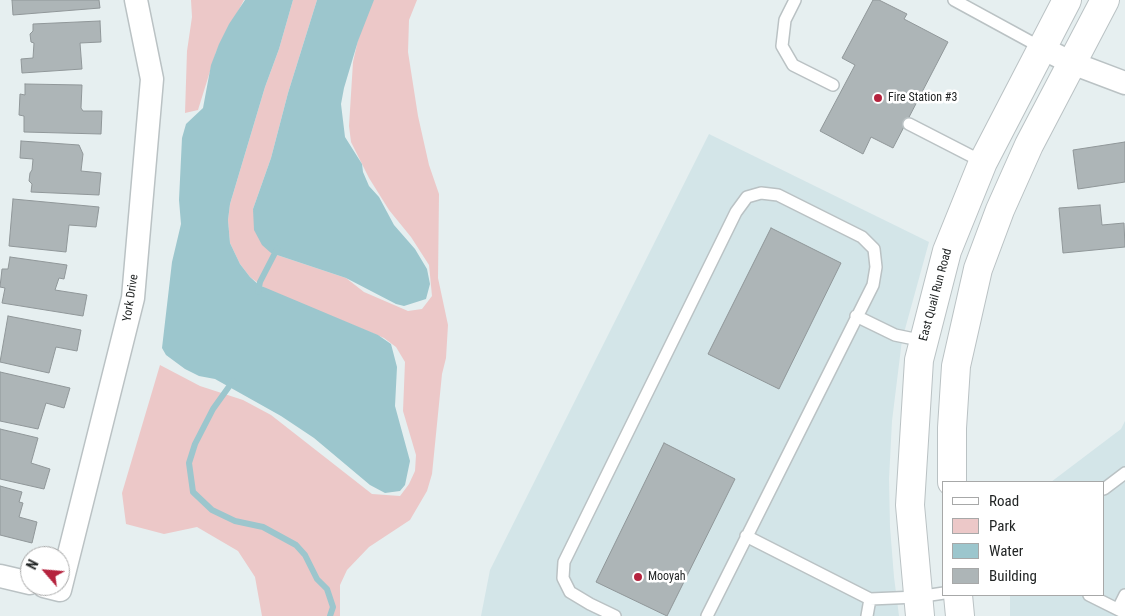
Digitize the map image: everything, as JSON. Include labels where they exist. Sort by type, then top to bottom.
[{"type":"street","name":"York Drive","points":[[64,546],[133,298],[152,79],[136,0]]},
{"type":"street","name":"East Quail Run Road","points":[[918,606],[910,505],[919,360],[947,251],[983,162],[1067,0]]},
{"type":"street","points":[[952,481],[952,428],[956,366],[978,269],[1000,210],[1029,145],[1105,0]]},
{"type":"street","points":[[1042,48],[1072,64],[1125,83]]},
{"type":"street","points":[[0,576],[20,581]]},
{"type":"street","points":[[958,596],[960,616]]},
{"type":"lane","points":[[795,0],[784,20],[782,46],[793,65],[833,85]]},
{"type":"lane","points":[[954,0],[1042,48]]},
{"type":"lane","points":[[909,124],[983,162]]},
{"type":"lane","points":[[615,616],[570,592],[563,578],[564,562],[736,212],[747,197],[761,194],[778,195],[862,237],[874,249],[876,267],[873,285],[707,616]]},
{"type":"lane","points":[[856,316],[895,335],[924,341]]},
{"type":"lane","points":[[1105,488],[1125,473]]},
{"type":"lane","points":[[746,536],[870,599],[918,606],[942,594]]},
{"type":"lane","points":[[1091,596],[1116,611],[1125,596]]},
{"type":"lane","points":[[867,616],[870,599]]},
{"type":"shaded area","points":[[709,134],[929,242],[902,340],[892,421],[889,479],[890,527],[899,616],[481,616],[490,570]]},
{"type":"shaded area","points":[[1125,421],[1125,616],[1010,616],[1010,596],[1105,596],[1105,481],[1052,481],[1121,429]]},
{"type":"green space","points":[[191,0],[244,0],[216,52],[198,110],[185,113],[187,51],[192,17]]},
{"type":"green space","points":[[293,0],[317,0],[288,93],[271,158],[253,209],[271,253],[346,278],[364,292],[408,311],[422,309],[432,296],[429,265],[411,237],[389,210],[369,178],[351,142],[349,126],[353,62],[367,0],[417,0],[409,20],[408,52],[418,116],[429,165],[439,194],[438,278],[448,325],[446,358],[442,374],[432,474],[427,491],[410,520],[369,547],[347,570],[340,585],[340,616],[262,616],[255,577],[238,551],[197,527],[164,534],[126,524],[122,493],[160,365],[200,386],[243,400],[271,415],[372,494],[400,496],[409,484],[415,471],[416,455],[403,411],[405,362],[396,347],[384,338],[266,289],[250,277],[240,264],[230,243],[228,220],[230,204]]},
{"type":"water","points":[[245,0],[293,0],[230,204],[228,220],[230,243],[240,264],[259,285],[378,335],[391,344],[397,367],[395,406],[410,461],[405,485],[400,491],[385,493],[370,485],[314,438],[281,416],[215,379],[199,376],[185,369],[166,355],[162,348],[172,262],[181,224],[179,200],[182,138],[186,124],[203,108],[211,65],[219,44],[229,24]]},
{"type":"water","points":[[317,0],[374,0],[358,41],[344,88],[341,104],[345,137],[362,164],[369,186],[379,197],[394,225],[415,249],[427,269],[430,284],[426,299],[404,306],[396,304],[346,278],[271,253],[262,245],[254,230],[253,209],[271,158],[288,93]]},
{"type":"building","points":[[12,0],[99,0],[100,8],[13,15]]},
{"type":"building","name":"Fire Station #3","points":[[873,0],[879,0],[907,14],[904,19],[948,42],[893,148],[871,137],[863,154],[820,131],[855,65],[842,58]]},
{"type":"building","points":[[100,21],[101,42],[80,43],[82,69],[22,73],[21,59],[33,58],[34,43],[31,42],[30,34],[33,31],[33,24]]},
{"type":"building","points":[[25,84],[82,85],[81,108],[83,111],[102,111],[101,134],[24,132],[24,116],[19,115],[20,94],[25,95]]},
{"type":"building","points":[[21,141],[79,145],[83,154],[81,171],[101,173],[99,195],[31,192],[32,184],[29,181],[33,159],[20,158]]},
{"type":"building","points":[[1125,142],[1125,182],[1078,189],[1073,150]]},
{"type":"building","points":[[13,199],[99,207],[96,227],[69,225],[66,252],[9,246]]},
{"type":"building","points":[[1100,205],[1102,225],[1124,223],[1125,247],[1063,253],[1059,208]]},
{"type":"building","points":[[771,228],[841,263],[779,389],[708,354]]},
{"type":"building","points":[[10,257],[67,265],[64,279],[59,278],[55,290],[87,295],[83,316],[2,303],[5,288],[0,287],[2,269],[8,269]]},
{"type":"building","points":[[8,316],[81,330],[77,351],[56,347],[49,373],[0,362]]},
{"type":"building","points":[[0,372],[70,388],[64,408],[46,403],[38,429],[0,421]]},
{"type":"building","points":[[0,429],[38,438],[31,463],[50,469],[44,489],[0,479]]},
{"type":"building","points":[[664,443],[735,479],[667,616],[596,582]]},
{"type":"building","points":[[0,486],[22,492],[19,502],[23,503],[19,517],[37,522],[32,543],[0,535]]},
{"type":"waterway","points":[[258,292],[260,282],[277,249]]},
{"type":"waterway","points":[[233,381],[213,409],[195,444],[189,463],[193,492],[212,510],[235,521],[263,527],[296,545],[305,555],[317,579],[327,589],[333,607],[330,616]]},
{"type":"place","name":"Fire Station #3","points":[[878,98]]},
{"type":"place","name":"Mooyah","points":[[638,577]]}]
